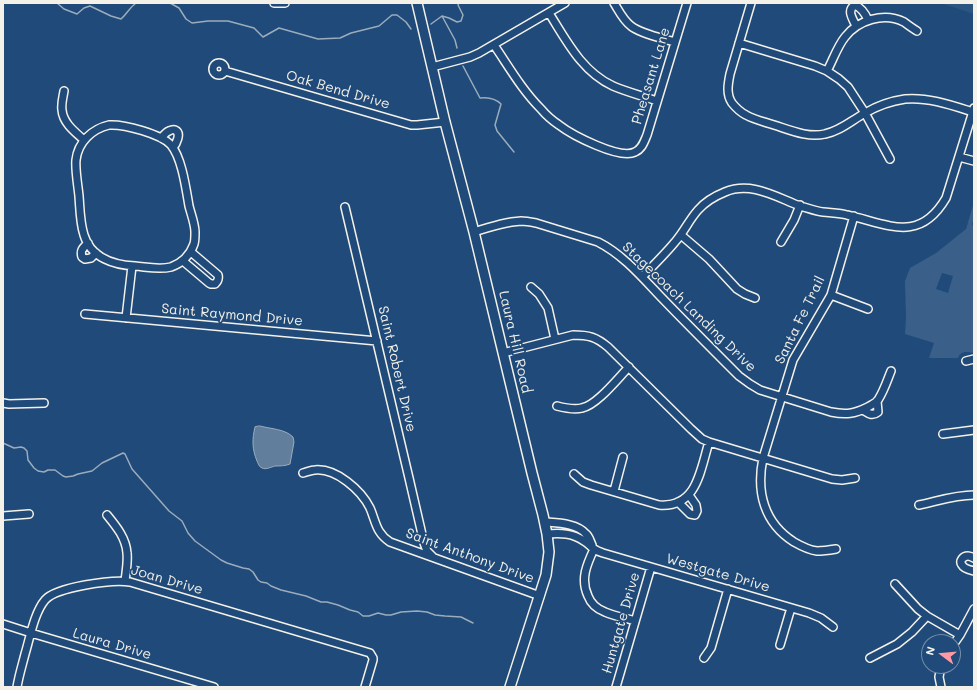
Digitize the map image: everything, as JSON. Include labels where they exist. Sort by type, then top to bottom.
[{"type":"main road","name":"Laura Hill Road","points":[[417,3],[547,534],[549,552],[546,575],[510,687]]},
{"type":"street","points":[[274,3],[285,3]]},
{"type":"street","points":[[432,68],[479,53],[565,3]]},
{"type":"street","points":[[614,3],[630,26],[640,31],[675,42]]},
{"type":"street","name":"Pheasant Lane","points":[[494,45],[526,93],[558,125],[585,141],[623,154],[634,152],[642,146],[647,135],[687,3]]},
{"type":"street","points":[[642,277],[681,235],[697,211],[706,202],[715,196],[736,188],[759,190],[813,210],[845,214],[897,227],[911,226],[924,221],[934,215],[946,198],[973,110],[932,100],[905,99],[879,106],[865,113],[844,127],[815,136],[754,119],[745,115],[738,109],[728,94],[728,84],[751,3]]},
{"type":"street","points":[[856,26],[850,13],[852,6],[855,5],[860,8],[866,14],[868,20]]},
{"type":"street","points":[[549,13],[568,44],[585,66],[614,87],[657,101]]},
{"type":"street","points":[[827,71],[844,39],[850,31],[868,20],[886,18],[896,19],[904,22],[917,31]]},
{"type":"street","points":[[739,43],[815,66],[827,71],[839,79],[848,87],[865,113],[890,159]]},
{"type":"street","name":"Oak Bend Drive","points":[[225,70],[411,125],[445,122]]},
{"type":"street","points":[[64,91],[62,111],[64,118],[69,126],[84,140]]},
{"type":"street","points":[[104,126],[124,126],[161,138],[166,140],[173,148],[179,160],[195,232],[194,244],[183,261],[170,267],[160,268],[132,266],[107,261],[96,253],[84,236],[76,161],[78,150],[84,140],[94,131],[104,126]]},
{"type":"street","points":[[161,138],[169,131],[177,131],[178,137],[173,148]]},
{"type":"street","points":[[959,157],[974,161]]},
{"type":"street","points":[[781,242],[794,220],[800,206]]},
{"type":"street","name":"Saint Robert Drive","points":[[345,207],[422,537],[428,551],[433,556]]},
{"type":"street","name":"Santa Fe Trail","points":[[836,549],[818,551],[809,549],[789,538],[775,525],[765,506],[762,496],[760,472],[793,360],[831,294],[854,216]]},
{"type":"street","name":"Stagecoach Landing Drive","points":[[474,232],[522,221],[536,223],[603,244],[615,252],[642,277],[739,376],[760,390],[831,412],[851,414],[863,410],[877,401],[886,385],[891,371]]},
{"type":"street","points":[[681,235],[709,259],[736,289],[755,298]]},
{"type":"street","points":[[88,243],[81,253],[82,257],[85,259],[91,258],[96,253]]},
{"type":"street","points":[[183,261],[209,283],[215,284],[218,281],[218,275],[190,252]]},
{"type":"street","points":[[126,318],[132,266]]},
{"type":"street","points":[[531,287],[539,294],[548,308],[555,340]]},
{"type":"street","points":[[831,294],[868,309]]},
{"type":"street","name":"Saint Raymond Drive","points":[[85,314],[377,341]]},
{"type":"street","points":[[503,353],[573,335],[592,337],[600,340],[608,347],[702,439],[832,479],[842,480],[855,478]]},
{"type":"street","points":[[966,361],[974,359]]},
{"type":"street","points":[[557,406],[574,409],[590,405],[628,367]]},
{"type":"street","points":[[3,403],[44,403]]},
{"type":"street","points":[[943,434],[974,430]]},
{"type":"street","points":[[574,474],[582,482],[591,485],[659,505],[667,505],[678,502],[689,495],[693,489],[698,479],[708,442]]},
{"type":"street","points":[[614,491],[623,457]]},
{"type":"street","name":"Saint Anthony Drive","points":[[303,473],[321,470],[350,483],[365,499],[377,528],[380,533],[390,542],[433,556],[540,596]]},
{"type":"street","points":[[678,502],[690,514],[695,515],[697,511],[696,505],[689,495]]},
{"type":"street","points":[[919,505],[953,497],[974,495]]},
{"type":"street","points":[[3,516],[29,514]]},
{"type":"street","points":[[107,515],[123,537],[126,544],[127,556],[125,581]]},
{"type":"street","points":[[544,522],[562,523],[578,528],[587,534],[594,549],[586,566],[583,579],[589,599],[599,610],[635,621]]},
{"type":"street","name":"Westgate Drive","points":[[547,534],[561,532],[574,536],[582,539],[594,549],[603,553],[816,616],[834,627]]},
{"type":"street","points":[[408,548],[418,546],[422,542],[422,537]]},
{"type":"street","points":[[974,558],[965,556],[961,560],[964,567],[974,571]]},
{"type":"street","name":"Huntgate Drive","points":[[616,687],[651,567]]},
{"type":"street","name":"Joan Drive","points":[[17,687],[19,674],[38,610],[50,595],[93,583],[125,581],[370,653],[373,660],[365,687]]},
{"type":"street","points":[[895,584],[918,609],[958,634]]},
{"type":"street","points":[[704,658],[711,648],[728,589]]},
{"type":"street","points":[[780,645],[791,608]]},
{"type":"street","points":[[961,634],[974,609]]},
{"type":"street","points":[[870,658],[897,644],[912,632],[927,616]]},
{"type":"street","name":"Laura Drive","points":[[3,624],[214,687]]},
{"type":"street","points":[[940,674],[941,687]]},
{"type":"shaded area","points":[[941,3],[974,3],[974,14]]},
{"type":"shaded area","points":[[974,202],[974,219],[972,224],[974,228],[974,353],[963,353],[959,355],[958,358],[929,358],[934,343],[905,334],[905,281],[910,268],[936,253],[966,229]],"holes":[[[942,273],[953,276],[948,293],[936,289]]]},
{"type":"shaded area","points":[[260,426],[282,431],[293,437],[294,442],[290,464],[265,469],[259,466],[253,448],[253,440],[255,427]]},
{"type":"waterway","points":[[57,3],[64,9],[77,14],[84,8],[90,6],[121,19],[136,3]]},
{"type":"waterway","points":[[170,3],[179,8],[186,19],[192,23],[228,21],[254,28],[263,37],[279,28],[318,39],[340,38],[351,33],[379,26],[392,15],[397,15],[406,22],[411,29]]},
{"type":"waterway","points":[[431,24],[442,16],[457,22],[461,21],[463,15],[458,5],[459,3]]},
{"type":"waterway","points":[[442,16],[455,40],[457,48]]},
{"type":"waterway","points":[[463,66],[480,98],[491,98],[501,104],[495,125],[497,131],[514,152]]},
{"type":"waterway","points":[[3,443],[14,448],[24,448],[27,451],[28,460],[38,471],[44,472],[48,470],[55,470],[66,477],[92,471],[102,463],[123,453],[125,454],[132,469],[169,511],[182,521],[188,533],[195,541],[221,560],[249,569],[261,582],[267,583],[281,590],[306,596],[321,602],[338,605],[358,612],[363,616],[378,613],[391,615],[401,612],[417,611],[435,615],[461,617],[473,623]]}]
